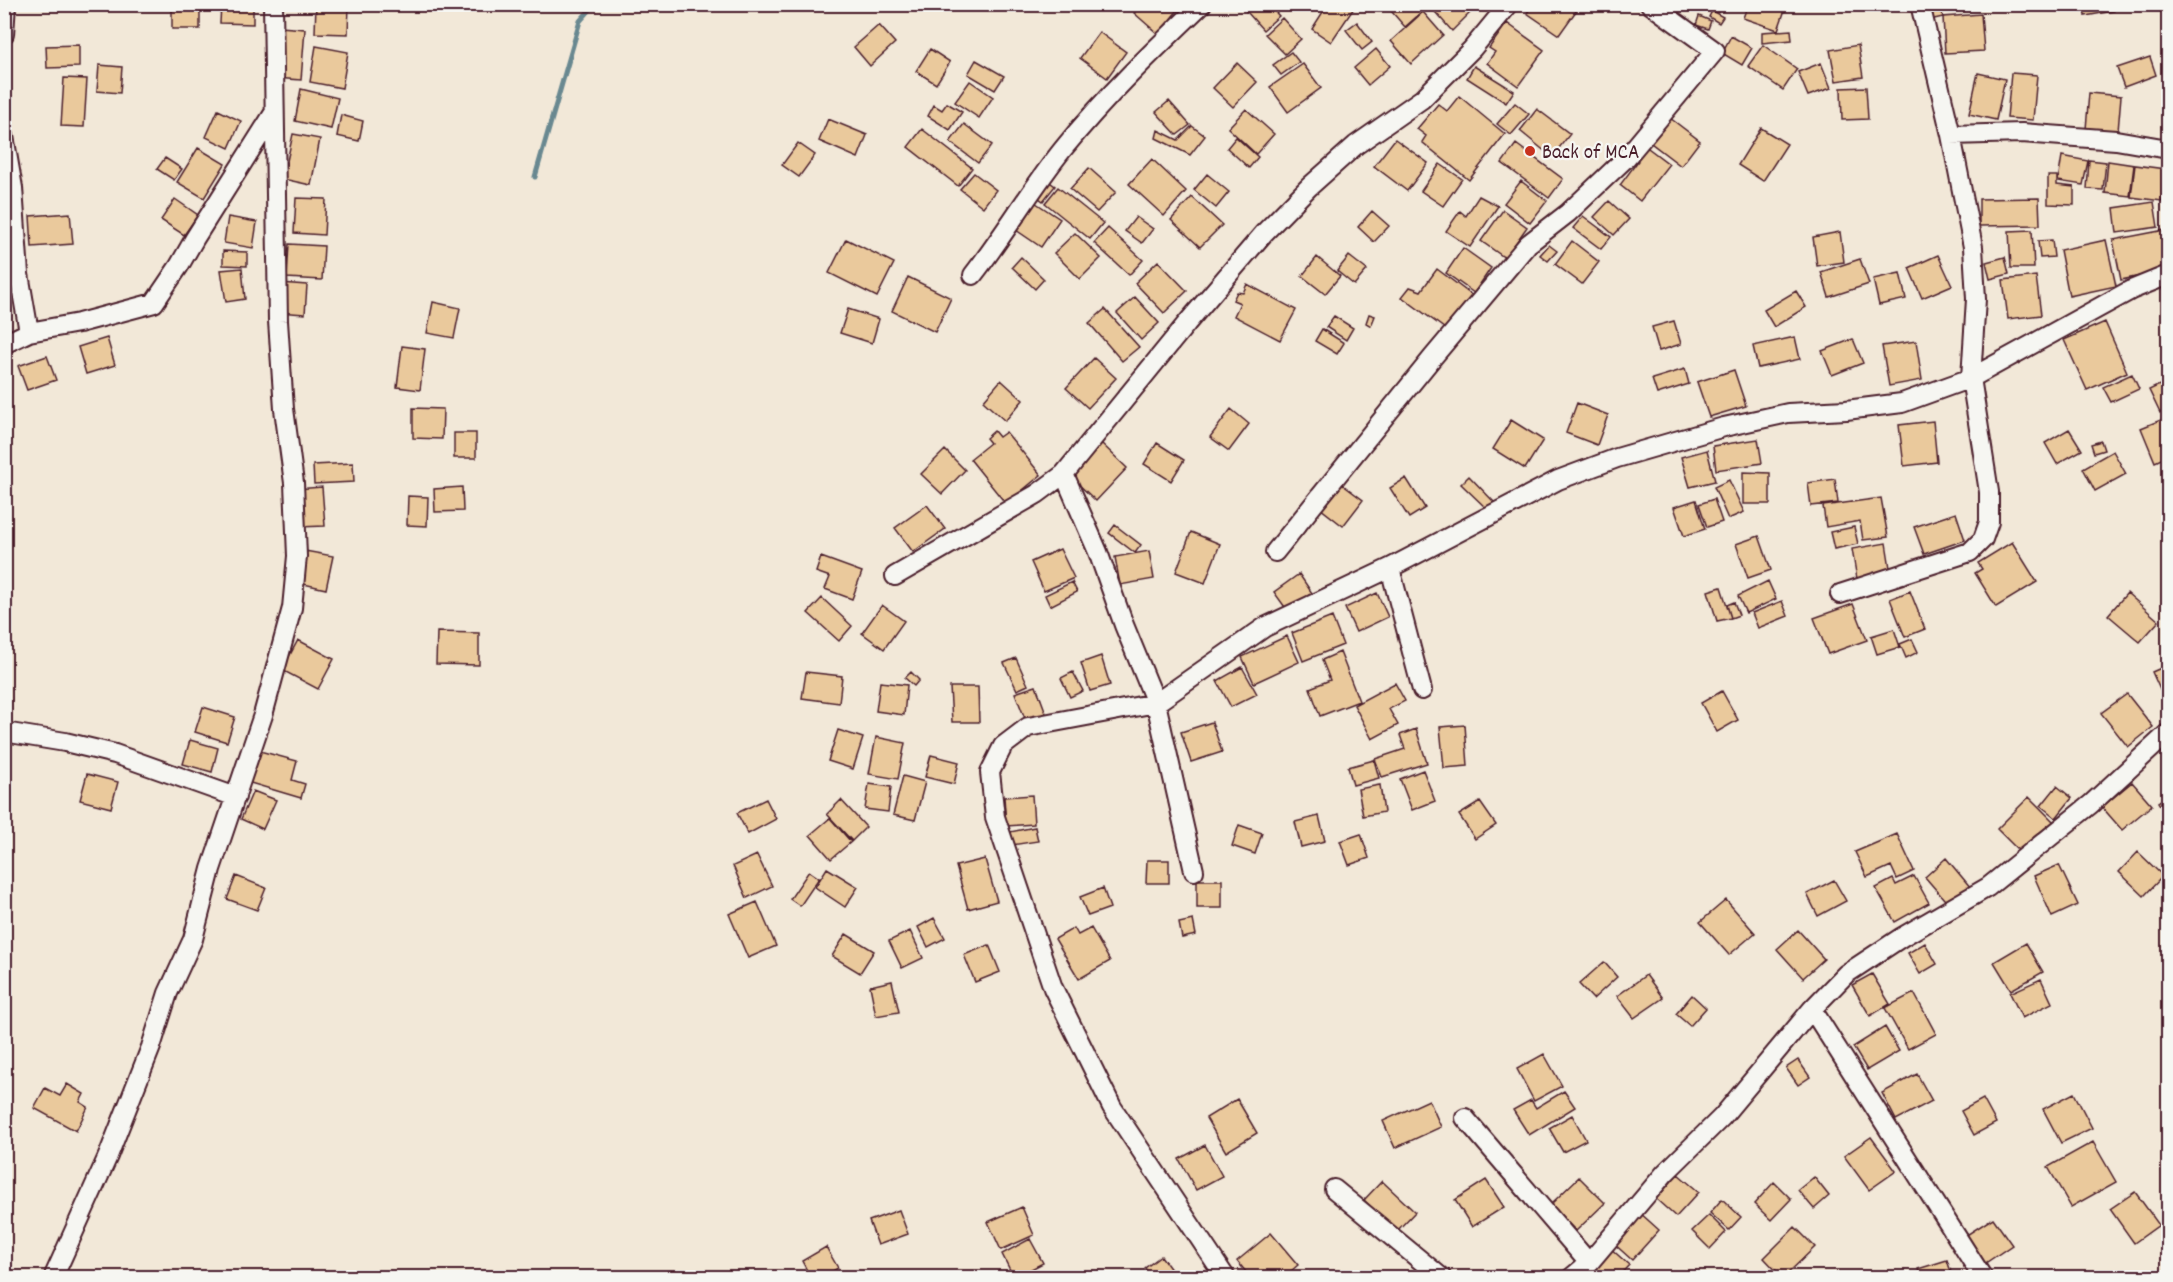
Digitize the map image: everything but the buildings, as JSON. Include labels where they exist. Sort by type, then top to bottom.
[{"type":"street","points":[[4,34],[6,4]]},
{"type":"street","points":[[53,1278],[108,1156],[151,1047],[168,993],[193,939],[211,869],[263,715],[292,608],[297,556],[294,483],[284,409],[278,321],[273,4]]},
{"type":"street","points":[[973,275],[1064,149],[1157,48],[1203,4]]},
{"type":"street","points":[[896,576],[998,518],[1064,474],[1179,332],[1264,233],[1308,187],[1356,145],[1422,99],[1472,49],[1509,4]]},
{"type":"street","points":[[1275,552],[1528,244],[1568,213],[1626,158],[1715,51],[1650,4]]},
{"type":"street","points":[[1840,594],[1970,552],[1983,539],[1989,522],[1989,492],[1971,378],[1976,299],[1973,247],[1951,135],[1920,4]]},
{"type":"street","points":[[4,344],[28,332],[79,323],[154,303],[274,113]]},
{"type":"street","points":[[1951,135],[2022,133],[2116,140],[2169,149]]},
{"type":"street","points":[[4,136],[13,188],[19,274],[28,332]]},
{"type":"street","points":[[1226,1278],[1112,1107],[1053,988],[995,817],[990,772],[1003,746],[1028,727],[1156,703],[1265,627],[1390,568],[1558,480],[1617,458],[1724,427],[1788,413],[1846,410],[1902,402],[1971,378],[2131,290],[2169,275]]},
{"type":"street","points":[[1064,474],[1098,552],[1156,703],[1194,871]]},
{"type":"street","points":[[1390,568],[1422,690]]},
{"type":"street","points":[[4,732],[65,742],[115,754],[236,797]]},
{"type":"street","points":[[1571,1278],[1588,1263],[1665,1173],[1722,1117],[1812,1009],[1846,974],[1902,937],[1988,887],[2091,804],[2169,733]]},
{"type":"street","points":[[1812,1009],[1983,1278]]},
{"type":"street","points":[[1465,1118],[1588,1263]]},
{"type":"street","points":[[1334,1189],[1442,1278]]},
{"type":"waterway","points":[[535,177],[580,21],[595,4]]},
{"type":"place","name":"Back of MCA","points":[[1530,151]]}]
